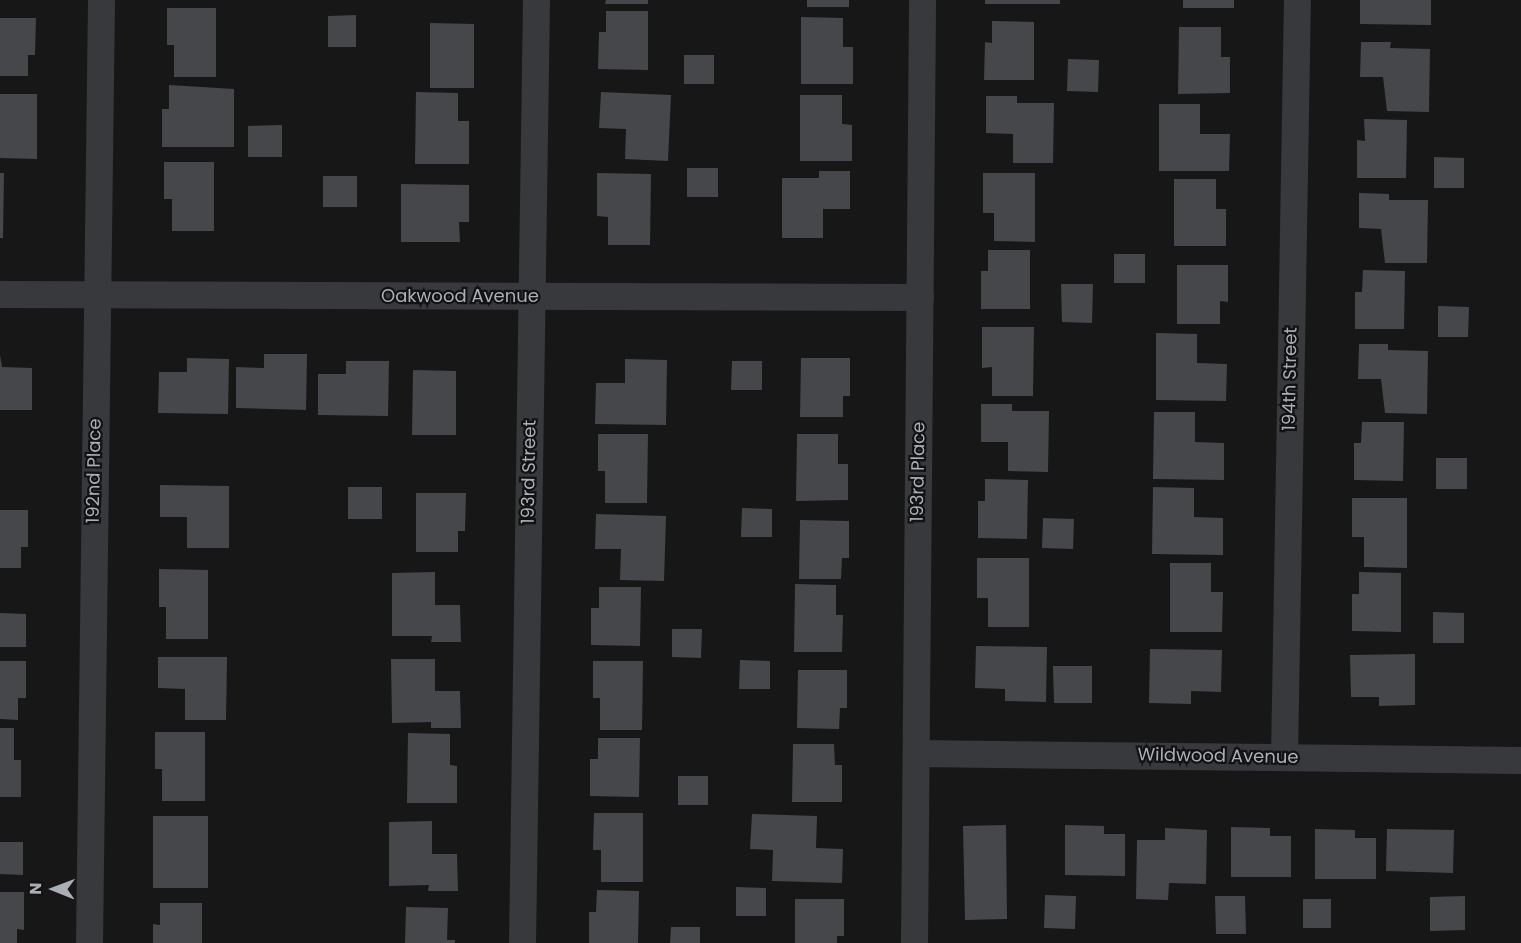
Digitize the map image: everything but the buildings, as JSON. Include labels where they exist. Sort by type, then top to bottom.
[{"type":"street","name":"192nd Place","points":[[89,943],[100,0]]},
{"type":"street","name":"193rd Street","points":[[522,943],[536,0]]},
{"type":"street","name":"193rd Place","points":[[914,943],[922,0]]},
{"type":"street","name":"194th Street","points":[[1284,757],[1297,0]]},
{"type":"street","name":"Oakwood Avenue","points":[[0,294],[920,297]]},
{"type":"street","name":"Wildwood Avenue","points":[[916,753],[1521,760]]}]
